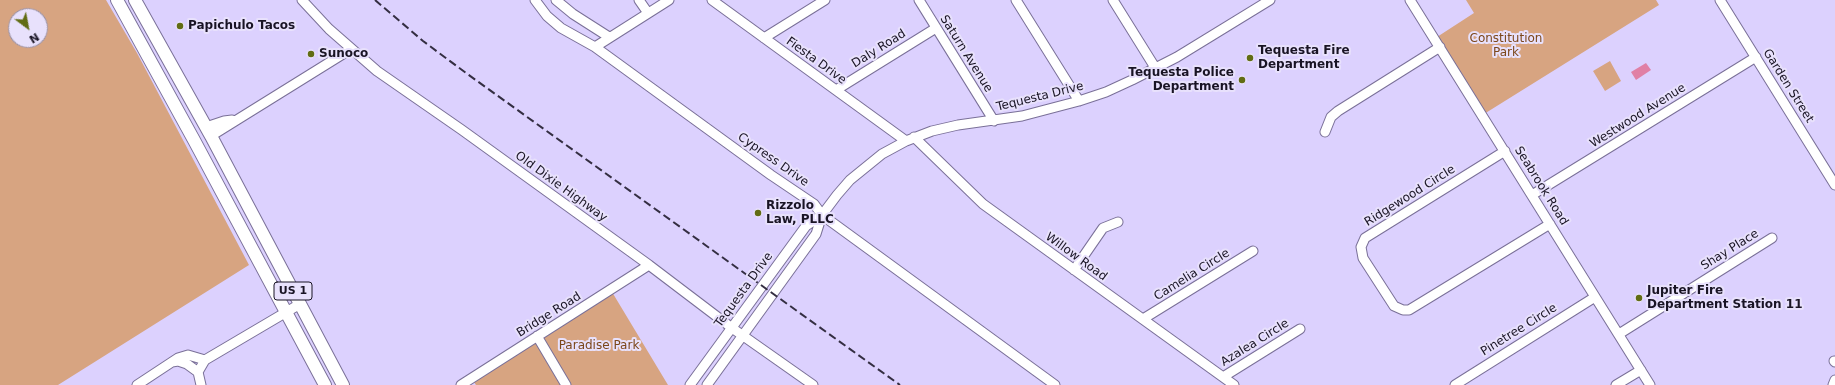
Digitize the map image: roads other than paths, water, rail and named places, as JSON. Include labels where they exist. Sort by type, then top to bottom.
[{"type":"main road","name":"US 1","points":[[117,0],[183,119],[325,385]]},
{"type":"main road","name":"US 1","points":[[135,0],[208,132],[343,385]]},
{"type":"main road","points":[[183,119],[197,130],[208,132]]},
{"type":"main road","points":[[195,142],[209,148],[223,160]]},
{"type":"street","name":"Old Dixie Highway","points":[[302,0],[351,49],[377,71],[649,265],[732,328],[814,385]]},
{"type":"street","name":"Cypress Drive","points":[[535,0],[556,24],[596,49],[814,204],[822,215],[1055,385]]},
{"type":"street","points":[[556,0],[573,14],[609,37]]},
{"type":"street","points":[[639,0],[648,13]]},
{"type":"street","points":[[596,49],[609,37],[669,0]]},
{"type":"street","name":"Fiesta Drive","points":[[712,0],[836,90],[910,139]]},
{"type":"street","points":[[764,38],[824,0]]},
{"type":"street","name":"Saturn Avenue","points":[[919,0],[994,120]]},
{"type":"street","points":[[1016,0],[1079,101]]},
{"type":"street","points":[[1113,0],[1156,69]]},
{"type":"street","name":"Tequesta Drive","points":[[690,385],[806,226],[822,215],[850,180],[865,166],[882,154],[910,139],[945,127],[1029,114],[1079,101],[1119,86],[1156,69],[1270,0]]},
{"type":"street","name":"Seabrook Road","points":[[1411,0],[1650,385]]},
{"type":"street","name":"Garden Street","points":[[1720,0],[1835,185]]},
{"type":"street","name":"Daly Road","points":[[836,90],[936,28]]},
{"type":"street","points":[[1325,132],[1328,121],[1338,111],[1440,47]]},
{"type":"street","points":[[208,132],[237,119],[351,49]]},
{"type":"street","name":"Westwood Avenue","points":[[1532,195],[1756,57]]},
{"type":"street","name":"Willow Road","points":[[910,139],[982,204],[1234,385]]},
{"type":"street","name":"Ridgewood Circle","points":[[1505,151],[1365,238],[1361,247],[1363,258],[1394,306],[1398,309],[1409,310],[1550,224]]},
{"type":"street","name":"Tequesta Drive","points":[[706,385],[816,234],[822,215]]},
{"type":"street","points":[[1074,270],[1104,228],[1118,222]]},
{"type":"street","name":"Shay Place","points":[[1619,334],[1772,238]]},
{"type":"street","name":"Camelia Circle","points":[[1143,319],[1253,251]]},
{"type":"street","name":"Bridge Road","points":[[461,385],[649,265]]},
{"type":"street","name":"Pinetree Circle","points":[[1455,385],[1595,297]]},
{"type":"street","points":[[198,372],[206,360],[300,304]]},
{"type":"street","name":"Azalea Circle","points":[[1223,377],[1300,329]]},
{"type":"street","points":[[537,336],[566,385]]},
{"type":"street","points":[[137,385],[178,358],[188,355],[206,360]]},
{"type":"street","points":[[172,362],[178,361],[187,364],[198,372],[201,385]]},
{"type":"street","points":[[1616,385],[1641,370]]},
{"type":"street","points":[[1833,385],[1835,380]]},
{"type":"railway","points":[[375,0],[423,41],[466,73],[900,385]]},
{"type":"place","name":"Papichulo Tacos","points":[[180,26]]},
{"type":"place","name":"Sunoco","points":[[311,54]]},
{"type":"place","name":"Tequesta Fire Department","points":[[1250,58]]},
{"type":"place","name":"Tequesta Police Department","points":[[1242,80]]},
{"type":"place","name":"Rizzolo Law, PLLC","points":[[758,213]]},
{"type":"place","name":"Jupiter Fire Department Station 11","points":[[1639,298]]},
{"type":"park label","name":"Constitution Park","points":[[1506,46]]},
{"type":"park label","name":"Paradise Park","points":[[599,346]]}]
